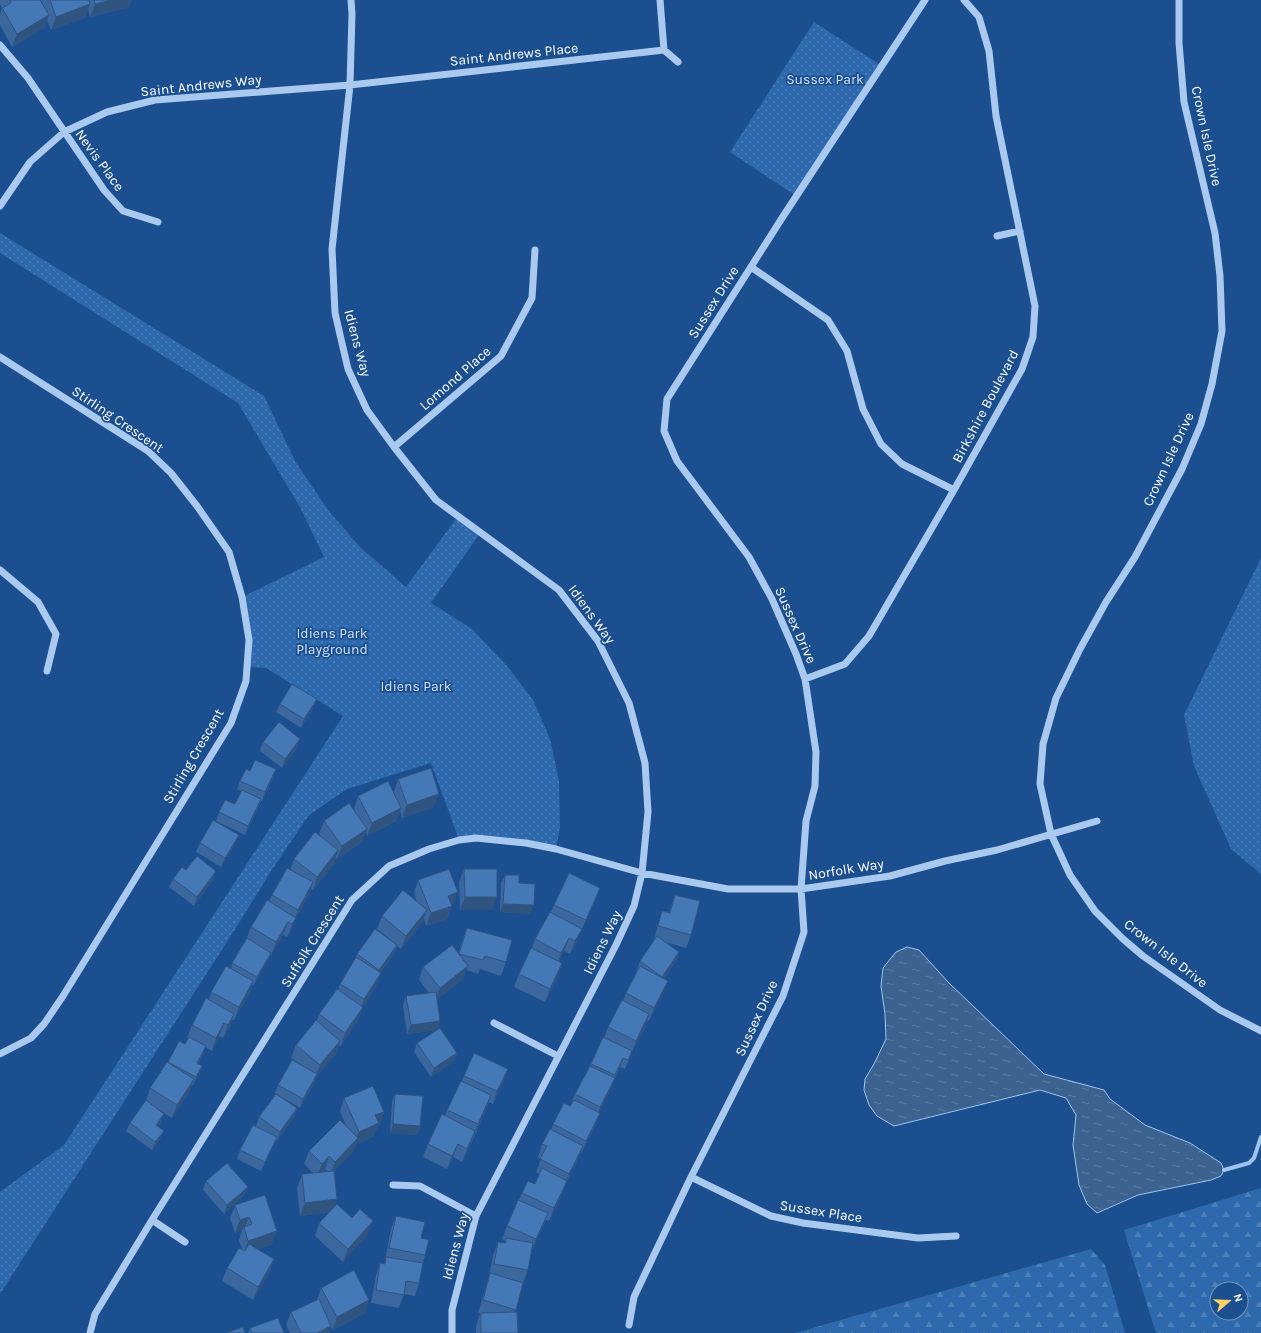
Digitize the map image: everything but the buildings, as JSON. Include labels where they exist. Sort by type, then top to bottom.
[{"type":"street","name":"Idiens Way","points":[[351,0],[350,85],[332,249],[335,313],[348,368],[367,410],[436,500],[560,590],[598,641],[630,703],[645,763],[648,812],[642,873],[634,906],[616,945],[476,1216],[452,1310],[452,1333]]},
{"type":"street","points":[[660,0],[664,50],[678,62]]},
{"type":"street","name":"Sussex Drive","points":[[629,1325],[634,1297],[691,1177],[783,996],[804,932],[801,889],[806,821],[815,786],[816,752],[805,679],[796,654],[772,599],[749,557],[677,461],[664,431],[667,399],[750,267],[925,0]]},
{"type":"street","name":"Birkshire Boulevard","points":[[805,679],[846,664],[869,636],[1022,369],[1034,337],[1036,306],[996,116],[989,50],[979,17],[964,0]]},
{"type":"street","name":"Crown Isle Drive","points":[[1179,0],[1179,43],[1184,102],[1215,233],[1220,276],[1222,331],[1212,384],[1201,424],[1182,469],[1135,557],[1106,602],[1080,649],[1056,698],[1042,744],[1040,784],[1051,834],[1070,875],[1095,911],[1143,956],[1220,1010],[1261,1031]]},
{"type":"street","name":"Nevis Place","points":[[0,45],[28,78],[104,190],[123,211],[158,222]]},
{"type":"street","name":"Saint Andrews Place","points":[[350,85],[664,50]]},
{"type":"street","name":"Saint Andrews Way","points":[[0,206],[30,162],[64,132],[107,112],[155,100],[350,85]]},
{"type":"street","points":[[997,236],[1020,231]]},
{"type":"street","name":"Lomond Place","points":[[394,447],[501,356],[532,298],[535,250]]},
{"type":"street","points":[[750,267],[828,320],[847,351],[863,409],[881,444],[902,464],[954,490]]},
{"type":"street","name":"Stirling Crescent","points":[[0,357],[148,451],[171,473],[197,506],[229,552],[242,597],[249,640],[246,681],[231,723],[63,996],[44,1024],[31,1038],[0,1054]]},
{"type":"street","points":[[0,570],[38,602],[56,634],[47,671]]},
{"type":"street","points":[[1051,834],[1097,821]]},
{"type":"street","name":"Norfolk Way","points":[[642,873],[728,889],[801,889],[890,876],[945,861],[996,850],[1051,834]]},
{"type":"street","name":"Suffolk Crescent","points":[[90,1333],[95,1314],[352,900],[389,866],[429,849],[459,840],[476,838],[526,843],[556,849],[642,873]]},
{"type":"street","points":[[494,1023],[558,1056]]},
{"type":"street","name":"Sussex Place","points":[[691,1177],[770,1216],[803,1223],[918,1238],[956,1236]]},
{"type":"street","points":[[393,1185],[420,1186],[476,1216]]},
{"type":"street","points":[[152,1220],[186,1242]]},
{"type":"green space","name":"Sussex Park","points":[[814,22],[882,66],[796,196],[730,152]]},
{"type":"green space","name":"Idiens Park","points":[[0,233],[264,396],[295,461],[328,510],[360,547],[406,587],[458,516],[481,532],[431,603],[472,629],[507,666],[533,700],[550,739],[559,781],[560,827],[556,849],[526,843],[459,840],[431,763],[347,789],[309,815],[273,868],[0,1294],[0,1192],[64,1145],[343,716],[266,668],[247,667],[249,640],[242,597],[324,557],[301,509],[238,403],[0,253]]},
{"type":"green space","points":[[1261,558],[1261,874],[1231,849],[1194,766],[1184,715]]},
{"type":"green space","points":[[1261,1188],[1261,1333],[1156,1333],[1124,1230]]},
{"type":"green space","points":[[1091,1249],[1105,1265],[1125,1333],[795,1333]]},
{"type":"water","points":[[907,947],[919,950],[948,982],[1044,1074],[1104,1090],[1110,1099],[1145,1125],[1190,1143],[1221,1163],[1224,1170],[1221,1176],[1211,1180],[1138,1195],[1097,1213],[1087,1204],[1079,1185],[1073,1145],[1076,1115],[1066,1098],[1040,1090],[894,1126],[877,1116],[869,1105],[864,1090],[865,1079],[886,1039],[885,1014],[881,986],[883,968],[896,952]]},
{"type":"waterway","points":[[1224,1170],[1249,1163],[1254,1158],[1261,1137]]},
{"type":"park label","name":"Idiens Park Playground","points":[[332,642]]}]
